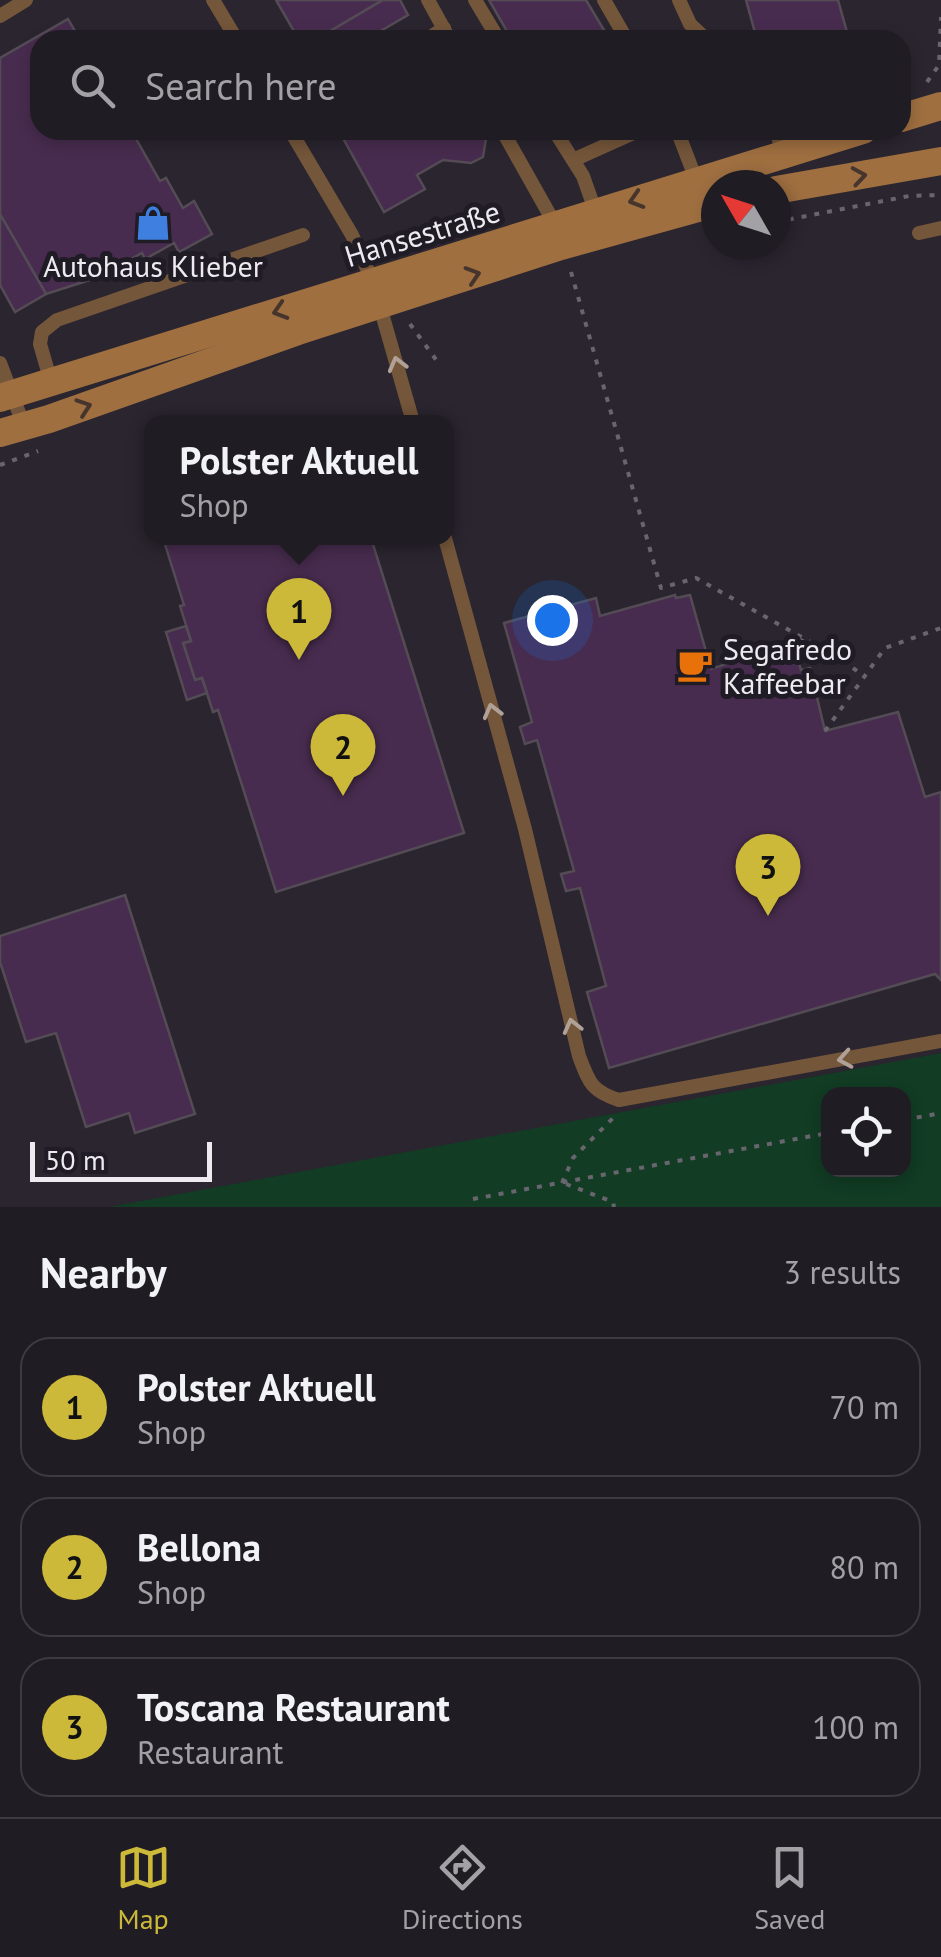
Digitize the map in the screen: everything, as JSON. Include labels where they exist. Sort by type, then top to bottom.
[{"type":"main road","points":[[911,111],[932,95]]},
{"type":"main road","name":"Hansestraße","points":[[7,396],[51,382],[380,306],[556,226],[697,182],[779,143]]},
{"type":"main road","points":[[791,187],[941,161]]},
{"type":"main road","name":"Hansestraße","points":[[12,429],[562,246],[701,207]]},
{"type":"lane","points":[[0,16],[26,0]]},
{"type":"lane","points":[[213,0],[231,30]]},
{"type":"lane","points":[[428,0],[445,30]]},
{"type":"lane","points":[[475,0],[493,30]]},
{"type":"lane","points":[[604,0],[621,30]]},
{"type":"lane","points":[[678,0],[697,30]]},
{"type":"lane","points":[[296,140],[352,235],[380,306],[411,415]]},
{"type":"lane","points":[[508,140],[556,226]]},
{"type":"lane","points":[[560,140],[583,176],[596,213]]},
{"type":"lane","points":[[573,160],[618,140]]},
{"type":"lane","points":[[681,140],[697,182]]},
{"type":"lane","points":[[919,233],[941,228]]},
{"type":"lane","points":[[51,382],[40,344],[42,332],[57,320],[303,235]]},
{"type":"lane","points":[[0,363],[12,429]]},
{"type":"lane","points":[[447,545],[524,829],[579,1056],[590,1084],[601,1094],[620,1100],[941,1041]]},
{"type":"path","points":[[932,95],[939,65],[941,17]]},
{"type":"path","points":[[791,219],[909,196],[941,195]]},
{"type":"path","points":[[571,272],[661,588],[696,578],[864,676]]},
{"type":"path","points":[[380,306],[408,322],[437,360]]},
{"type":"path","points":[[0,465],[51,447]]},
{"type":"path","points":[[825,731],[885,648],[941,628]]},
{"type":"path","points":[[796,652],[804,639]]},
{"type":"path","points":[[562,1183],[573,1158],[614,1118],[620,1100]]},
{"type":"path","points":[[911,1118],[941,1112]]},
{"type":"path","points":[[474,1199],[821,1135]]},
{"type":"path","points":[[562,1183],[613,1202],[614,1207]]},
{"type":"green space","points":[[941,1053],[941,1207],[109,1207]]},
{"type":"building","points":[[276,0],[383,0],[332,30],[293,30]]},
{"type":"building","points":[[383,0],[400,0],[408,15],[382,30],[332,30]]},
{"type":"building","points":[[489,0],[586,0],[604,30],[506,30]]},
{"type":"building","points":[[746,0],[838,0],[846,30],[754,30]]},
{"type":"building","points":[[68,19],[74,30],[49,30]]},
{"type":"building","points":[[30,41],[30,140],[137,140],[160,181],[166,178],[183,208],[194,201],[212,234],[179,252],[174,243],[145,259],[142,253],[96,278],[46,294],[0,214],[0,58]]},
{"type":"building","points":[[344,140],[486,140],[483,157],[471,163],[443,160],[417,175],[425,189],[384,212]]},
{"type":"building","points":[[0,214],[46,294],[15,312],[0,285]]},
{"type":"building","points":[[165,545],[373,545],[464,833],[276,892],[218,710],[213,712],[202,678],[195,680],[183,643],[191,641],[180,606],[184,605]]},
{"type":"building","points":[[675,595],[690,595],[711,669],[776,648],[779,656],[796,652],[801,670],[810,668],[825,731],[898,712],[925,797],[941,792],[941,980],[935,974],[609,1068],[587,992],[606,986],[580,888],[566,891],[561,874],[574,871],[537,740],[525,744],[520,727],[532,722],[504,623],[596,598],[600,616]]},
{"type":"building","points":[[186,626],[191,641],[183,643],[195,680],[202,678],[207,693],[187,700],[166,632]]},
{"type":"building","points":[[125,895],[195,1114],[135,1133],[129,1113],[86,1127],[56,1033],[26,1042],[0,962],[0,936]]},
{"type":"place","name":"Autohaus Klieber","points":[[153,223]]},
{"type":"place","name":"Polster Aktuell","points":[[299,660]]},
{"type":"place","name":"Segafredo Kaffeebar","points":[[695,665]]},
{"type":"place","name":"Bellona","points":[[343,796]]},
{"type":"place","name":"Toscana Restaurant","points":[[768,916]]}]
